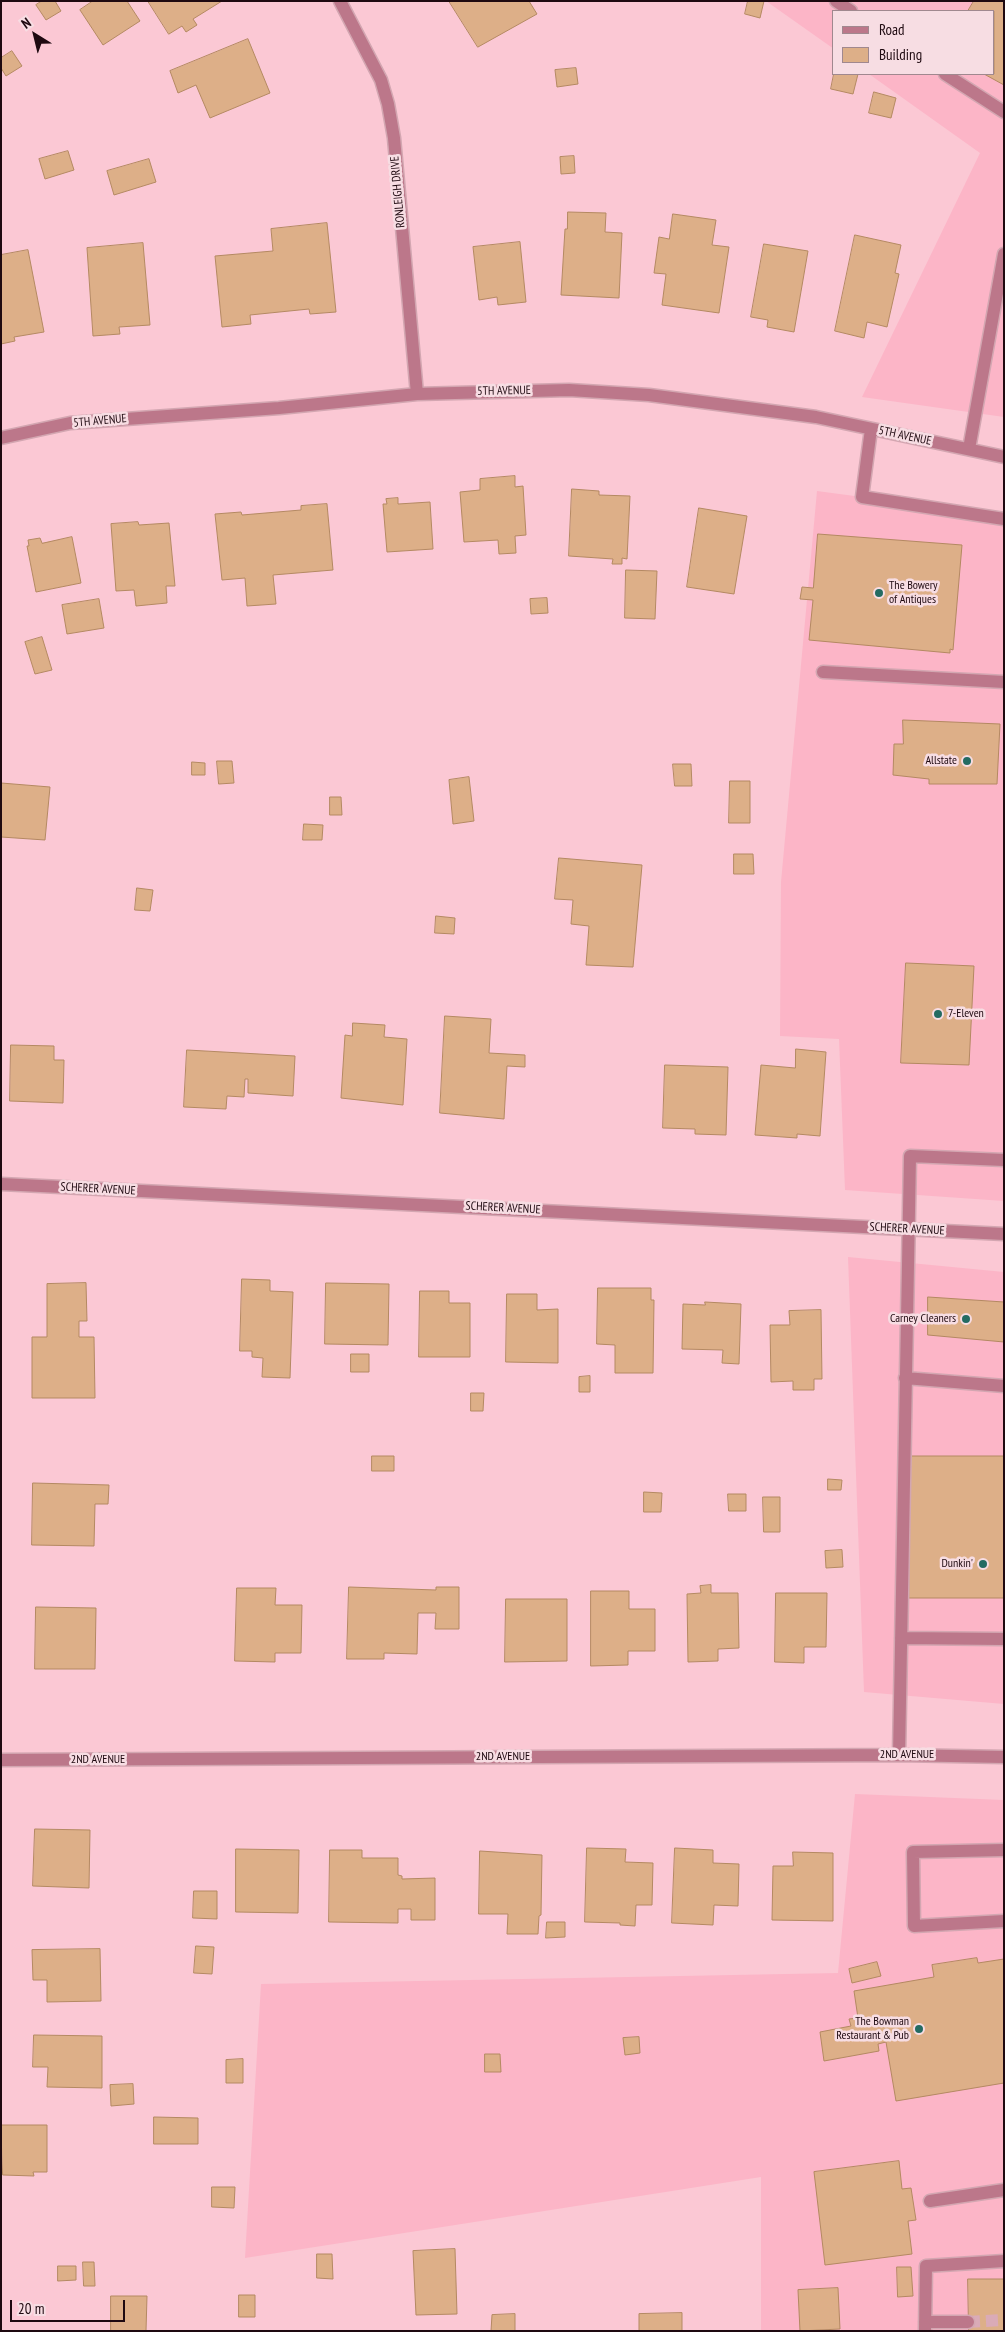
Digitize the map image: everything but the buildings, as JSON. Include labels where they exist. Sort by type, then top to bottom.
[{"type":"street","name":"RONLEIGH DRIVE","points":[[340,1],[381,80],[388,104],[394,138],[417,394]]},
{"type":"street","points":[[836,1],[850,10]]},
{"type":"street","points":[[947,75],[1004,112]]},
{"type":"street","points":[[969,449],[1004,254]]},
{"type":"street","name":"5TH AVENUE","points":[[1,438],[70,423],[279,408],[417,394],[569,390],[649,395],[816,417],[1004,456]]},
{"type":"street","points":[[871,429],[862,497],[1004,519]]},
{"type":"street","points":[[823,672],[1004,682]]},
{"type":"street","points":[[899,1755],[910,1156],[1004,1160]]},
{"type":"street","name":"SCHERER AVENUE","points":[[1,1184],[1004,1234]]},
{"type":"street","points":[[905,1378],[1004,1386]]},
{"type":"street","points":[[900,1638],[1004,1639]]},
{"type":"street","name":"2ND AVENUE","points":[[1,1760],[899,1755],[1004,1757]]},
{"type":"street","points":[[1004,1850],[913,1852],[914,1926],[1004,1921]]},
{"type":"street","points":[[930,2201],[1004,2190]]},
{"type":"street","points":[[968,2322],[925,2326],[926,2266],[1004,2261]]},
{"type":"shaded area","points":[[766,1],[1004,1],[1004,417],[862,397],[980,153],[870,75],[995,75],[995,10],[832,10],[832,48]]},
{"type":"shaded area","points":[[817,491],[1004,516],[1004,1201],[845,1190],[839,1039],[780,1036],[781,882]]},
{"type":"shaded area","points":[[848,1257],[1004,1272],[1004,1704],[864,1692]]},
{"type":"shaded area","points":[[855,1794],[1004,1800],[1004,2331],[761,2331],[761,2177],[245,2258],[261,1984],[838,1973]]},
{"type":"tunnel","points":[[968,2322],[1004,2320]]},
{"type":"place","name":"The Bowery of Antiques","points":[[879,593]]},
{"type":"place","name":"Allstate","points":[[967,761]]},
{"type":"place","name":"7-Eleven","points":[[938,1014]]},
{"type":"place","name":"Carney Cleaners","points":[[966,1319]]},
{"type":"place","name":"Dunkin'","points":[[983,1564]]},
{"type":"place","name":"The Bowman Restaurant & Pub","points":[[919,2029]]}]
